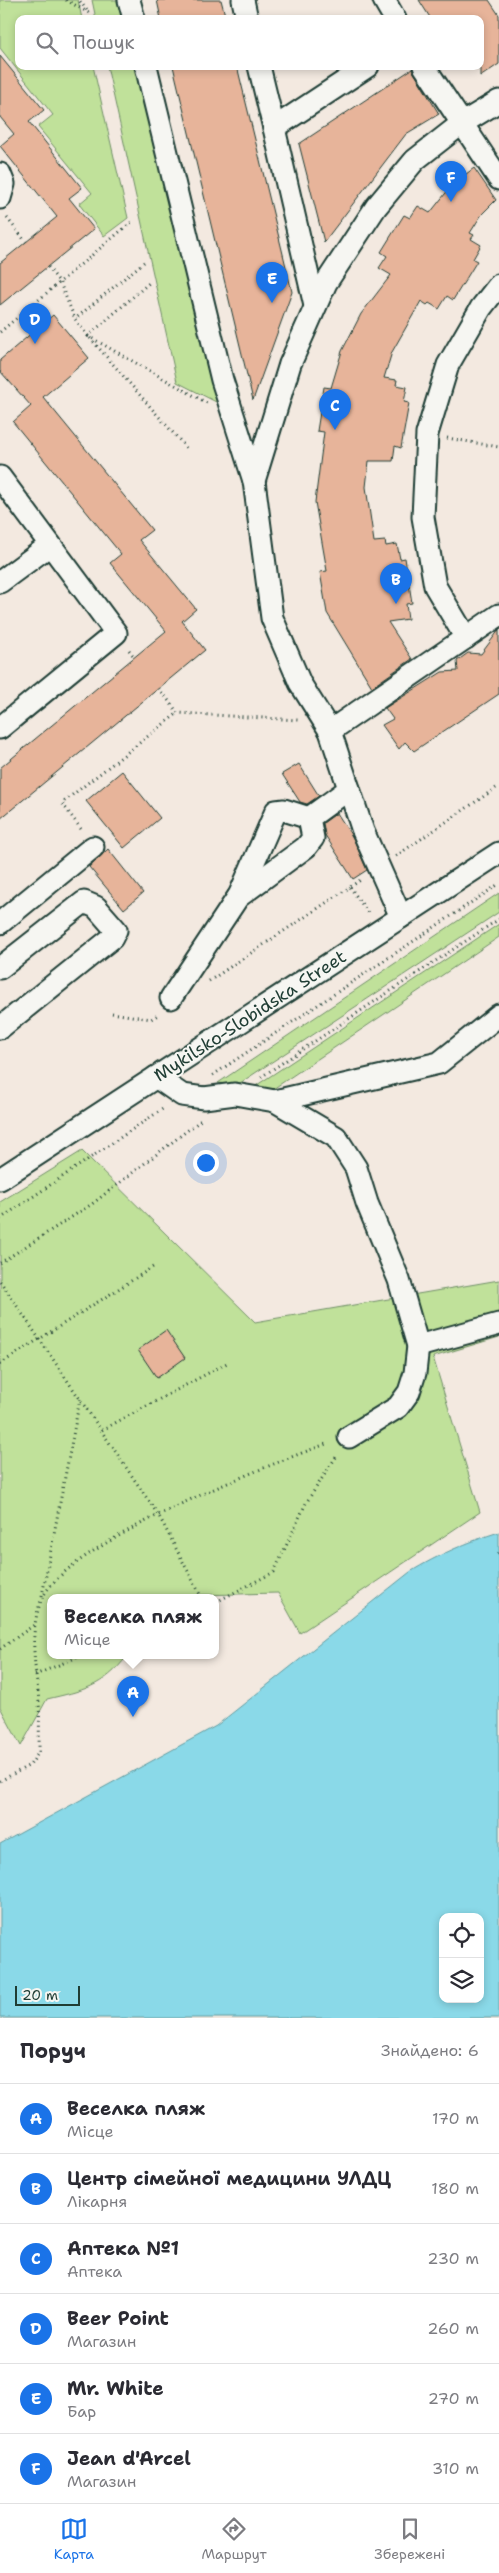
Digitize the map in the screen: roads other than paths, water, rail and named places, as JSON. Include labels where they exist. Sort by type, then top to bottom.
[{"type":"street","points":[[130,0],[133,15]]},
{"type":"street","points":[[243,0],[246,15]]},
{"type":"street","points":[[384,0],[393,15]]},
{"type":"street","points":[[147,70],[222,380],[254,481],[272,618],[300,683],[327,727],[362,831],[380,867],[401,917]]},
{"type":"street","points":[[260,70],[315,306]]},
{"type":"street","points":[[274,128],[362,70]]},
{"type":"street","points":[[427,70],[499,179]]},
{"type":"street","points":[[254,481],[290,364],[326,283],[376,207],[415,160],[461,124],[499,101]]},
{"type":"street","points":[[0,174],[4,184],[3,207]]},
{"type":"street","points":[[466,638],[435,586],[423,517],[426,434],[448,365],[481,308],[499,284]]},
{"type":"street","points":[[0,477],[116,633],[1,725]]},
{"type":"street","points":[[0,582],[50,545]]},
{"type":"street","points":[[327,727],[466,638],[498,606]]},
{"type":"street","points":[[309,818],[349,789]]},
{"type":"street","points":[[165,1006],[238,897],[276,811],[284,810],[309,818]]},
{"type":"street","points":[[238,897],[311,843],[313,832],[309,818]]},
{"type":"street","points":[[0,923],[93,847]]},
{"type":"street","name":"Mykilsko-Slobidska Street","points":[[0,1178],[499,853]]},
{"type":"street","points":[[0,968],[84,902],[96,906],[116,930],[112,938],[0,1028]]},
{"type":"street","points":[[275,1101],[439,1063],[499,1014]]},
{"type":"street","points":[[156,1077],[182,1095],[204,1098],[235,1094],[275,1101],[336,1137],[356,1168],[367,1203],[399,1280],[418,1346],[411,1386],[398,1407],[349,1437]]},
{"type":"street","points":[[418,1346],[499,1324]]},
{"type":"water","points":[[499,1532],[499,2018],[0,2018],[0,1844],[216,1726],[410,1572],[464,1545]]},
{"type":"place","name":"Jean d'Arcel","points":[[451,202]]},
{"type":"place","name":"Mr. White","points":[[272,303]]},
{"type":"place","name":"Beer Point","points":[[35,344]]},
{"type":"place","name":"Аптека №1","points":[[335,430]]},
{"type":"place","name":"Центр сімейної медицини УЛДЦ","points":[[396,604]]},
{"type":"place","name":"Веселка пляж","points":[[133,1717]]}]
